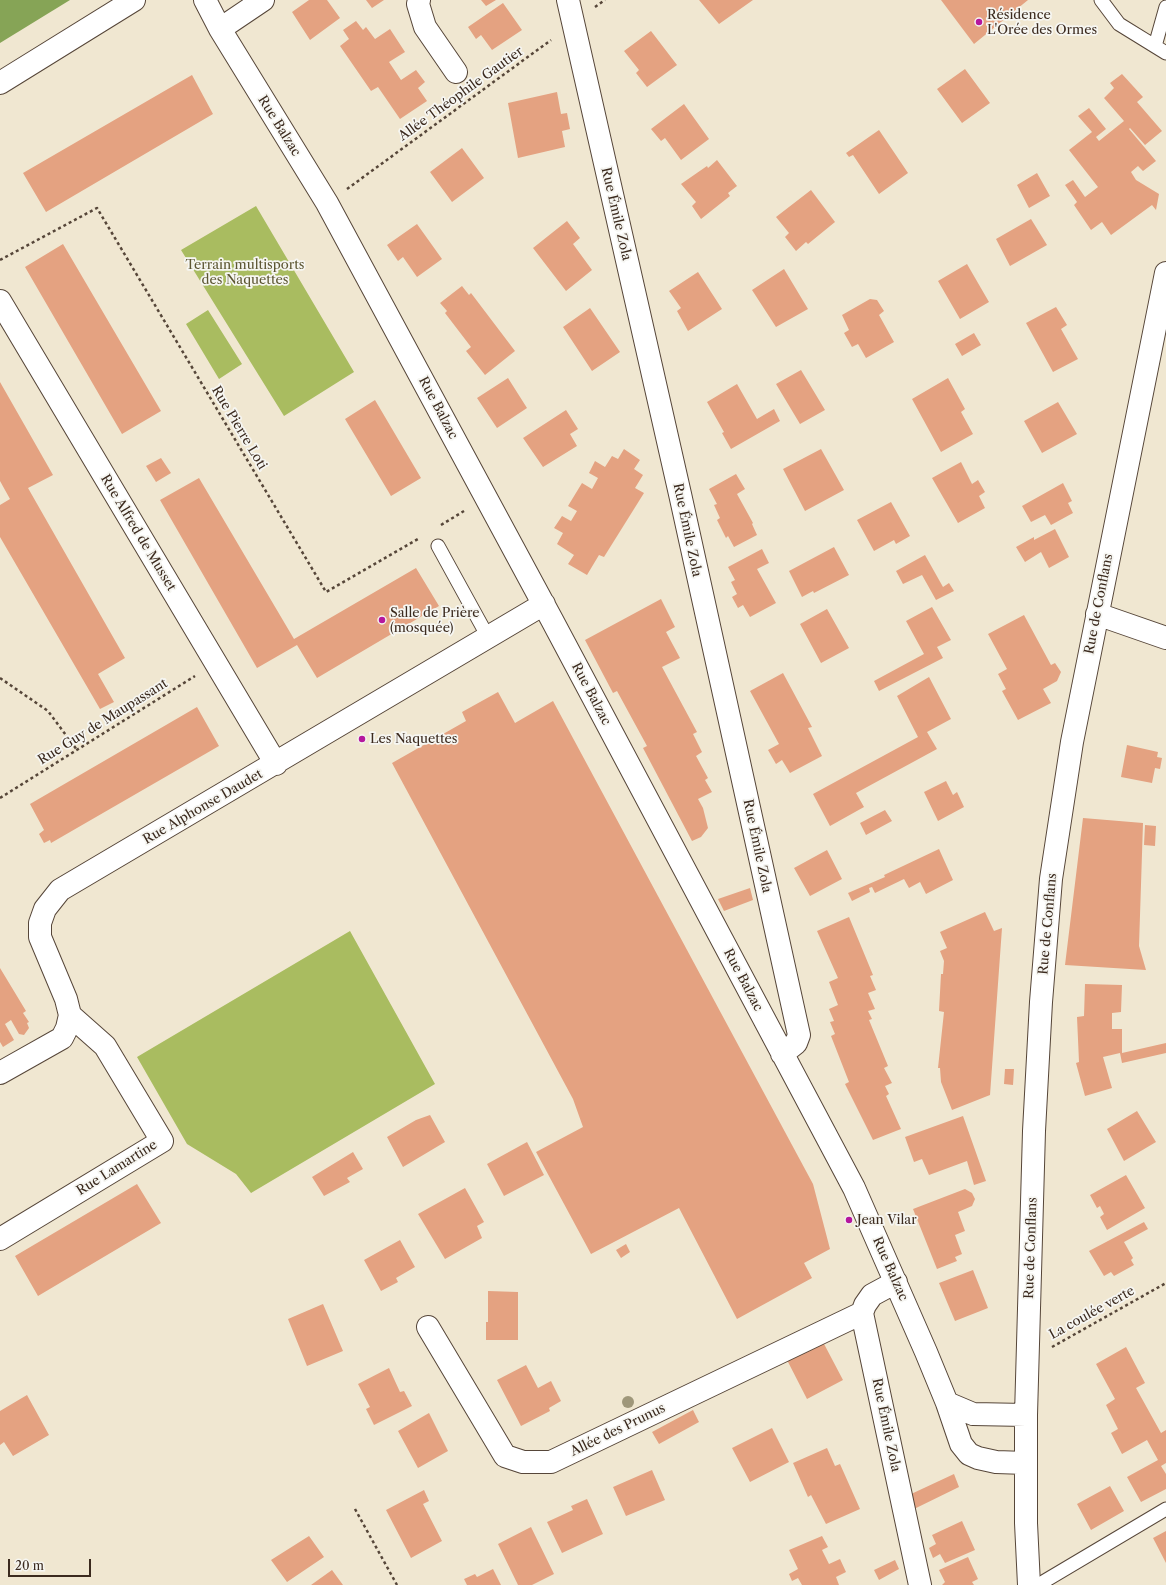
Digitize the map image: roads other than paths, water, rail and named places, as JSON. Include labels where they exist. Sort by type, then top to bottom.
[{"type":"street","points":[[0,83],[134,0]]},
{"type":"street","name":"Rue Balzac","points":[[205,0],[220,29],[327,203],[544,604],[854,1188],[896,1282],[947,1403],[961,1444],[969,1454],[996,1462],[1026,1463]]},
{"type":"street","points":[[220,29],[263,0]]},
{"type":"street","points":[[418,0],[425,27],[456,72]]},
{"type":"street","name":"Rue Émile Zola","points":[[568,0],[680,494],[799,1035],[793,1046],[782,1054]]},
{"type":"street","name":"Rue de Conflans","points":[[1029,1585],[1026,1523],[1026,1415],[1034,1131],[1052,878],[1072,742],[1166,273]]},
{"type":"street","name":"Rue Alfred de Musset","points":[[0,301],[276,764]]},
{"type":"street","name":"Rue Alphonse Daudet","points":[[70,1015],[66,999],[40,937],[40,922],[45,909],[60,890],[276,764],[544,604]]},
{"type":"street","points":[[1097,614],[1166,638]]},
{"type":"street","points":[[0,1072],[62,1038],[67,1028],[70,1015]]},
{"type":"street","name":"Rue Lamartine","points":[[0,1239],[162,1141],[105,1046],[70,1015]]},
{"type":"street","points":[[862,1313],[865,1305],[872,1295],[896,1282]]},
{"type":"street","name":"Rue Émile Zola","points":[[862,1313],[920,1585]]},
{"type":"street","name":"Allée des Prunus","points":[[428,1327],[505,1456],[523,1462],[551,1462],[862,1313]]},
{"type":"street","points":[[947,1403],[973,1414],[1026,1415]]},
{"type":"lane","points":[[1101,0],[1119,24],[1161,50],[1166,7]]},
{"type":"lane","points":[[438,546],[488,637]]},
{"type":"lane","points":[[1038,1585],[1166,1509]]},
{"type":"place","name":"Résidence L'Orée des Ormes","points":[[979,22]]},
{"type":"place","name":"Salle de Prière (mosquée)","points":[[382,620]]},
{"type":"place","name":"Les Naquettes","points":[[362,739]]},
{"type":"place","name":"Jean Vilar","points":[[849,1220]]},
{"type":"park label","name":"Terrain multisports des Naquettes","points":[[245,272]]}]
